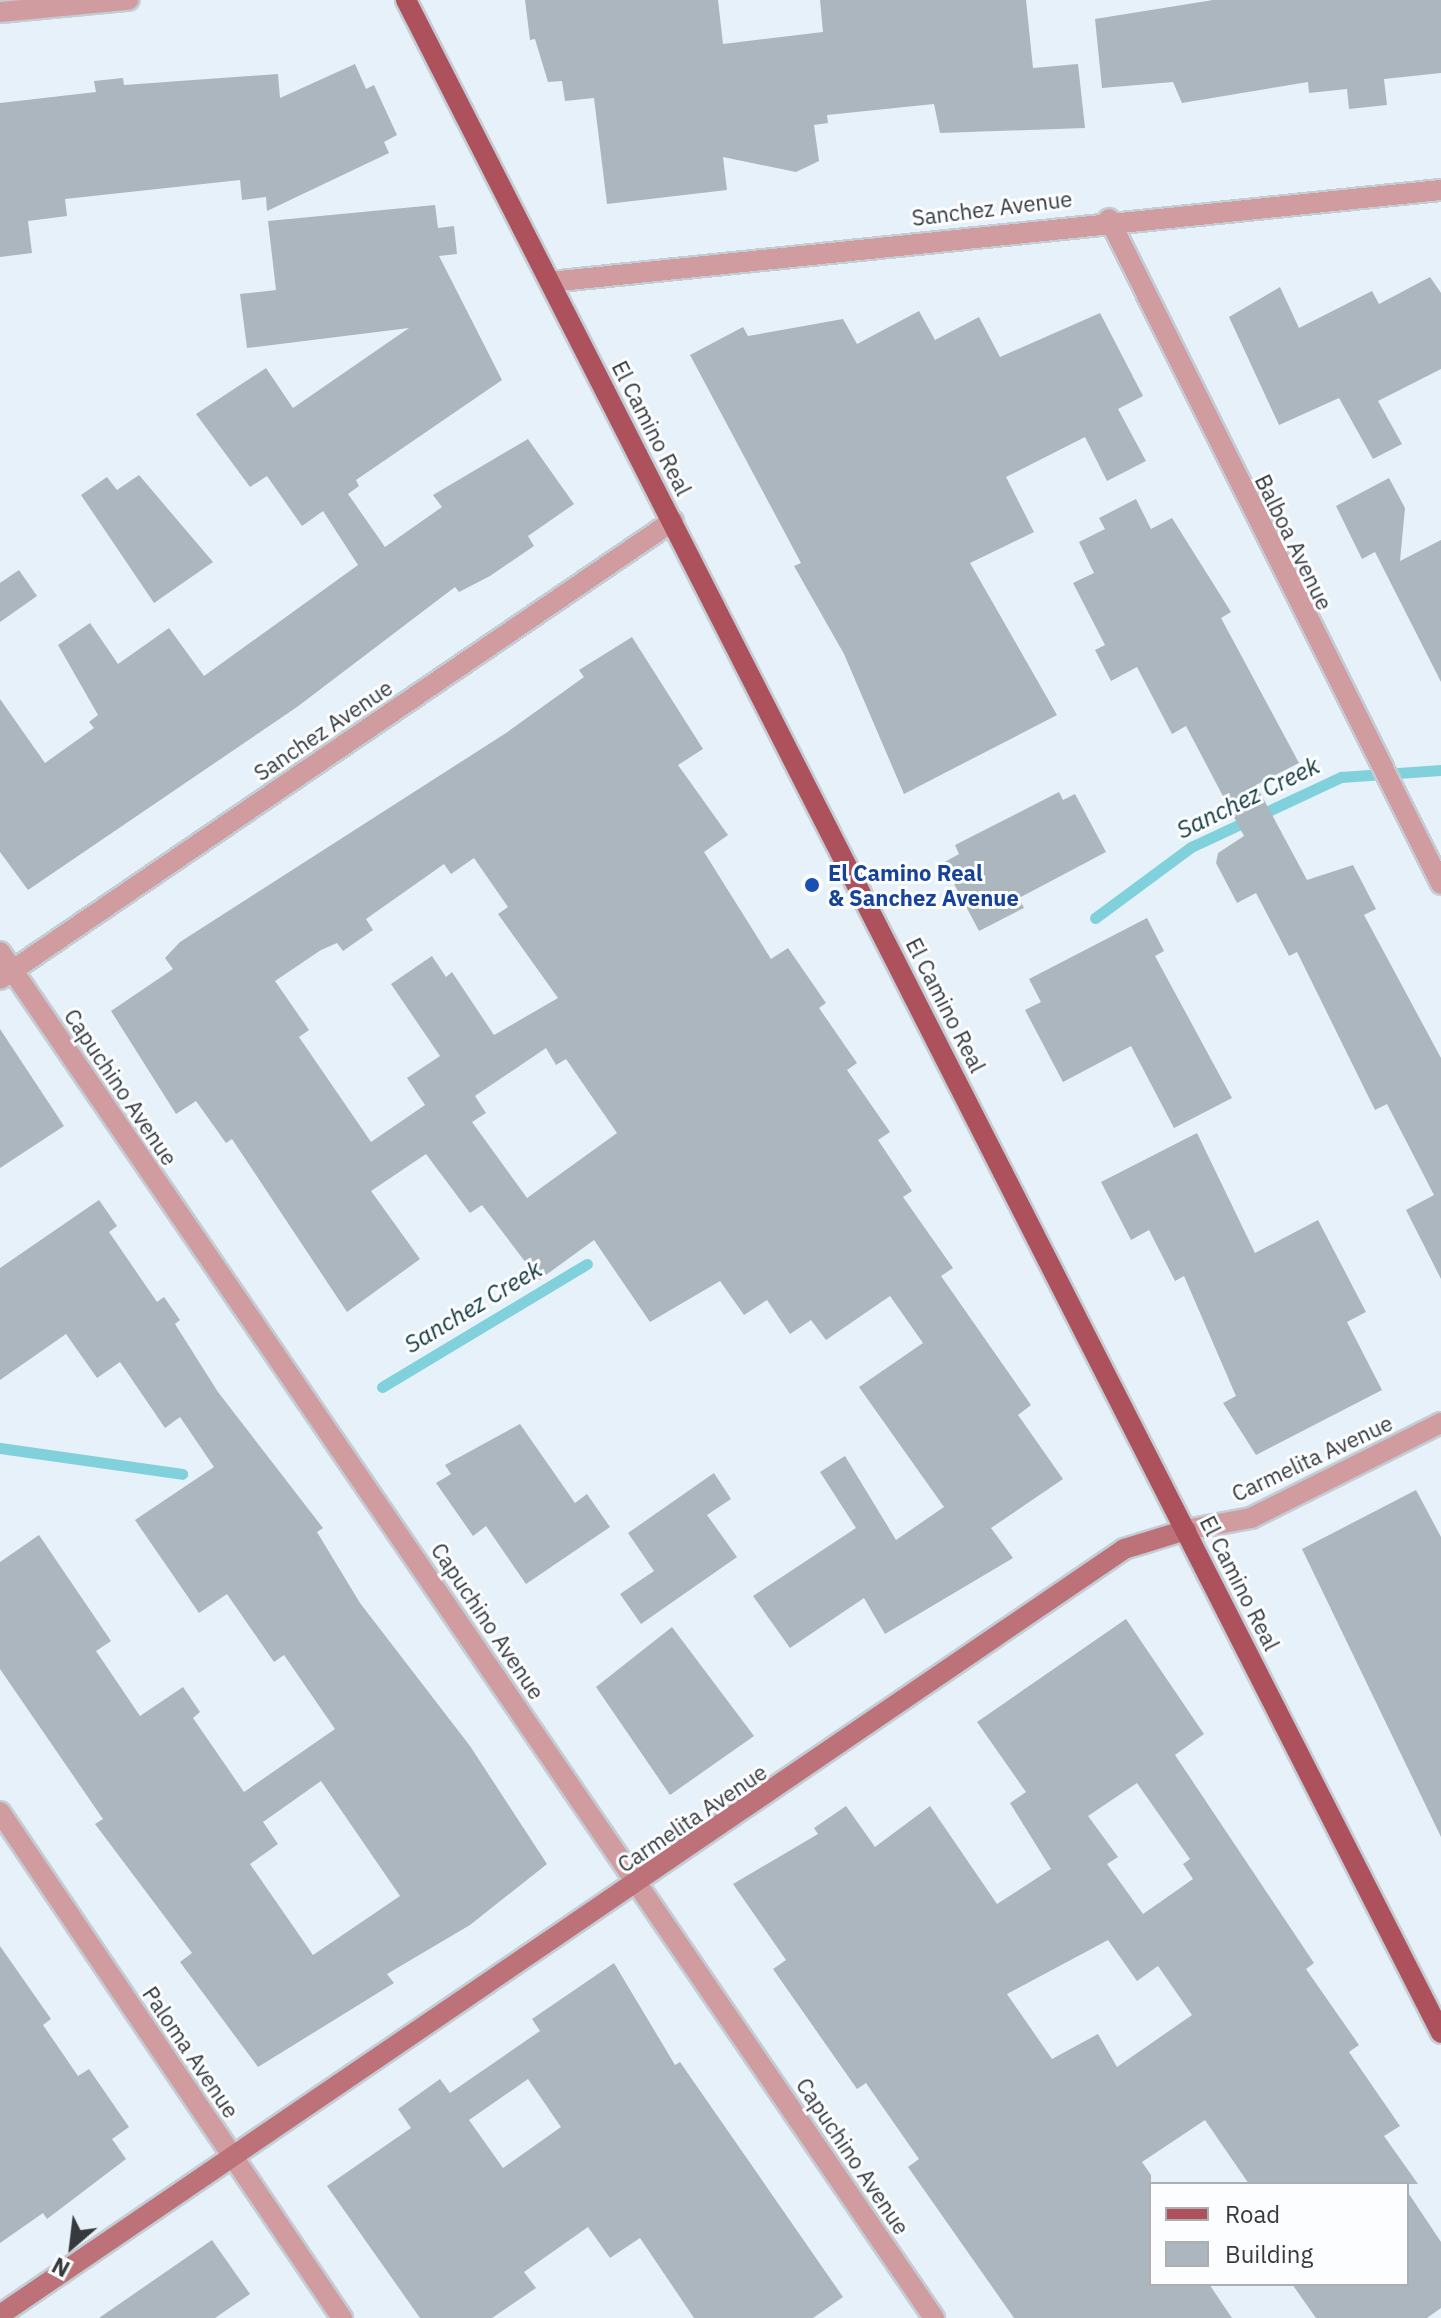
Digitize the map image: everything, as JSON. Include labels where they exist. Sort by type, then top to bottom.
[{"type":"main road","name":"El Camino Real","points":[[406,0],[1441,2033]]},
{"type":"street","points":[[0,12],[128,0]]},
{"type":"street","name":"Sanchez Avenue","points":[[550,282],[1109,219],[1441,190]]},
{"type":"street","name":"Balboa Avenue","points":[[1109,219],[1441,884]]},
{"type":"street","name":"Sanchez Avenue","points":[[6,974],[673,521]]},
{"type":"street","name":"Capuchino Avenue","points":[[0,952],[6,974],[639,1883],[934,2318]]},
{"type":"street","name":"Carmelita Avenue","points":[[0,2315],[639,1883],[1124,1549],[1186,1530],[1251,1518],[1441,1423]]},
{"type":"street","name":"Paloma Avenue","points":[[0,1812],[342,2318]]},
{"type":"building","points":[[525,0],[718,0],[723,44],[823,32],[820,0],[1026,0],[1033,68],[1078,64],[1085,128],[940,133],[934,104],[827,115],[828,123],[814,125],[819,161],[796,172],[723,157],[727,190],[607,204],[594,98],[565,101],[562,81],[548,82],[535,39],[530,40]]},
{"type":"building","points":[[1213,0],[1441,0],[1441,73],[1384,79],[1387,105],[1349,109],[1347,89],[1309,93],[1308,82],[1182,103],[1173,82],[1102,88],[1095,19]]},
{"type":"building","points":[[355,64],[366,89],[374,85],[397,135],[384,142],[389,153],[267,211],[266,197],[242,200],[240,180],[65,199],[67,216],[28,221],[32,253],[0,257],[0,103],[96,92],[94,81],[123,78],[124,85],[278,74],[280,98]]},
{"type":"building","points":[[435,205],[438,228],[454,226],[457,254],[439,256],[502,380],[356,480],[359,486],[348,494],[385,547],[442,507],[433,495],[528,439],[574,504],[528,536],[534,546],[490,576],[459,592],[455,587],[297,707],[28,890],[0,852],[0,699],[45,763],[94,728],[89,722],[98,715],[58,645],[90,623],[118,664],[169,628],[204,676],[358,565],[323,511],[302,526],[267,476],[250,487],[196,414],[266,368],[293,408],[409,328],[247,348],[240,294],[276,290],[268,221]]},
{"type":"building","points":[[1430,277],[1441,293],[1441,369],[1378,401],[1402,444],[1373,459],[1339,398],[1279,425],[1229,317],[1280,287],[1299,328],[1372,291],[1379,304]]},
{"type":"building","points":[[919,311],[935,340],[979,317],[1000,357],[1100,313],[1143,396],[1118,409],[1146,461],[1107,481],[1085,437],[1006,477],[1034,532],[970,563],[1057,715],[904,794],[844,654],[794,566],[801,563],[690,355],[743,327],[748,336],[843,319],[857,344]]},
{"type":"building","points":[[139,475],[213,562],[154,603],[81,495],[107,477],[117,490]]},
{"type":"building","points":[[1389,478],[1405,508],[1400,561],[1441,540],[1441,682],[1375,552],[1362,559],[1336,506]]},
{"type":"building","points":[[1136,499],[1151,529],[1172,518],[1231,612],[1221,618],[1299,763],[1256,785],[1307,880],[1353,865],[1376,909],[1364,915],[1441,1058],[1441,1279],[1406,1210],[1434,1195],[1387,1104],[1375,1110],[1297,952],[1289,956],[1256,893],[1237,903],[1216,863],[1218,853],[1244,836],[1186,726],[1172,734],[1137,667],[1111,681],[1095,650],[1105,645],[1073,583],[1094,573],[1079,542],[1105,529],[1099,518]]},
{"type":"building","points":[[19,570],[37,596],[0,622],[0,583]]},
{"type":"building","points":[[632,637],[703,749],[678,765],[728,835],[704,852],[771,959],[788,948],[826,1003],[819,1008],[857,1063],[847,1070],[890,1132],[878,1140],[912,1191],[903,1197],[953,1268],[941,1276],[1031,1405],[1018,1415],[1063,1479],[991,1528],[1013,1558],[885,1634],[864,1598],[790,1648],[753,1596],[856,1528],[820,1472],[845,1456],[896,1540],[944,1507],[859,1387],[923,1343],[890,1296],[826,1340],[811,1320],[790,1334],[767,1300],[744,1315],[720,1281],[650,1322],[594,1240],[539,1280],[482,1205],[470,1213],[426,1154],[371,1191],[420,1259],[347,1312],[232,1139],[226,1143],[196,1101],[176,1114],[111,1011],[173,969],[165,958],[180,942],[506,733],[584,677],[579,670]],"holes":[[[474,858],[508,907],[498,914],[558,998],[494,1035],[452,972],[446,977],[432,956],[391,984],[440,1056],[407,1078],[425,1105],[371,1142],[299,1037],[309,1030],[275,981],[321,950],[337,943],[343,951],[373,930],[366,919],[444,864],[451,874]],[[546,1048],[556,1065],[566,1059],[617,1133],[527,1198],[472,1122],[486,1113],[475,1096]]]},
{"type":"building","points":[[1059,792],[1063,800],[1075,794],[1106,852],[1019,898],[1024,908],[979,931],[943,863],[959,854],[955,845]]},
{"type":"building","points":[[1147,918],[1164,951],[1155,956],[1232,1098],[1174,1128],[1131,1046],[1063,1082],[1025,1010],[1041,1002],[1029,979]]},
{"type":"building","points":[[0,1029],[64,1126],[0,1168]]},
{"type":"building","points":[[1197,1133],[1255,1253],[1318,1220],[1366,1312],[1347,1322],[1382,1390],[1256,1455],[1223,1403],[1236,1396],[1184,1276],[1175,1281],[1149,1230],[1131,1240],[1101,1182]]},
{"type":"building","points":[[99,1200],[117,1226],[109,1232],[157,1302],[164,1297],[180,1320],[175,1324],[218,1392],[323,1528],[317,1532],[360,1603],[470,1746],[547,1864],[470,1925],[387,1974],[394,1983],[258,2067],[180,1962],[192,1953],[95,1824],[103,1819],[0,1669],[0,1562],[39,1535],[111,1641],[96,1651],[140,1716],[183,1687],[200,1712],[193,1718],[244,1792],[335,1729],[284,1655],[274,1662],[227,1594],[199,1613],[135,1520],[214,1467],[180,1417],[165,1428],[120,1362],[97,1378],[66,1334],[0,1380],[0,1268]],"holes":[[[321,1781],[400,1896],[313,1955],[250,1864],[278,1844],[263,1822]]]},
{"type":"building","points":[[520,1424],[575,1503],[587,1494],[610,1527],[526,1584],[486,1526],[473,1536],[436,1483],[451,1474],[445,1465]]},
{"type":"building","points":[[714,1473],[731,1499],[707,1515],[737,1557],[641,1624],[620,1594],[654,1571],[628,1533]]},
{"type":"building","points":[[1416,1490],[1441,1537],[1441,1837],[1302,1549]]},
{"type":"building","points":[[1126,1619],[1204,1734],[1175,1755],[1314,1963],[1306,1969],[1359,2045],[1349,2052],[1400,2126],[1384,2136],[1418,2184],[1248,2182],[1205,2120],[1142,2162],[1151,2175],[1149,2286],[1210,2286],[1232,2318],[1014,2318],[908,2167],[919,2159],[866,2083],[857,2089],[773,1969],[786,1960],[733,1884],[818,1834],[814,1828],[846,1806],[875,1847],[930,1806],[997,1904],[1051,1869],[1010,1803],[1026,1792],[977,1722]],"holes":[[[1137,1783],[1190,1859],[1183,1864],[1193,1879],[1143,1914],[1107,1864],[1118,1857],[1088,1816]],[[1108,1940],[1137,1981],[1158,1966],[1192,2015],[1117,2067],[1098,2034],[1052,2059],[1007,1994]]]},
{"type":"building","points":[[672,1627],[754,1736],[670,1795],[596,1687]]},
{"type":"building","points":[[0,1946],[51,2019],[43,2025],[78,2076],[89,2069],[129,2127],[112,2139],[126,2159],[47,2219],[43,2213],[0,2243]]},
{"type":"building","points":[[614,1963],[675,2065],[680,2062],[843,2297],[813,2318],[694,2318],[640,2238],[610,2258],[588,2227],[524,2272],[536,2288],[492,2318],[420,2318],[327,2186],[411,2128],[398,2109],[440,2079],[450,2093],[540,2031],[532,2019]],"holes":[[[528,2079],[561,2127],[503,2168],[469,2120]]]},
{"type":"building","points":[[1409,2194],[1441,2242],[1441,2308],[1427,2318],[1316,2318],[1293,2286],[1409,2286]]},
{"type":"building","points":[[212,2240],[250,2294],[215,2318],[99,2318]]},
{"type":"waterway","name":"Sanchez Creek","points":[[1095,918],[1191,847],[1341,777],[1441,770]]},
{"type":"waterway","name":"Sanchez Creek","points":[[382,1387],[587,1264]]},
{"type":"waterway","name":"Sanchez Creek","points":[[0,1448],[182,1474]]},
{"type":"place","name":"El Camino Real & Sanchez Avenue","points":[[812,885]]}]
